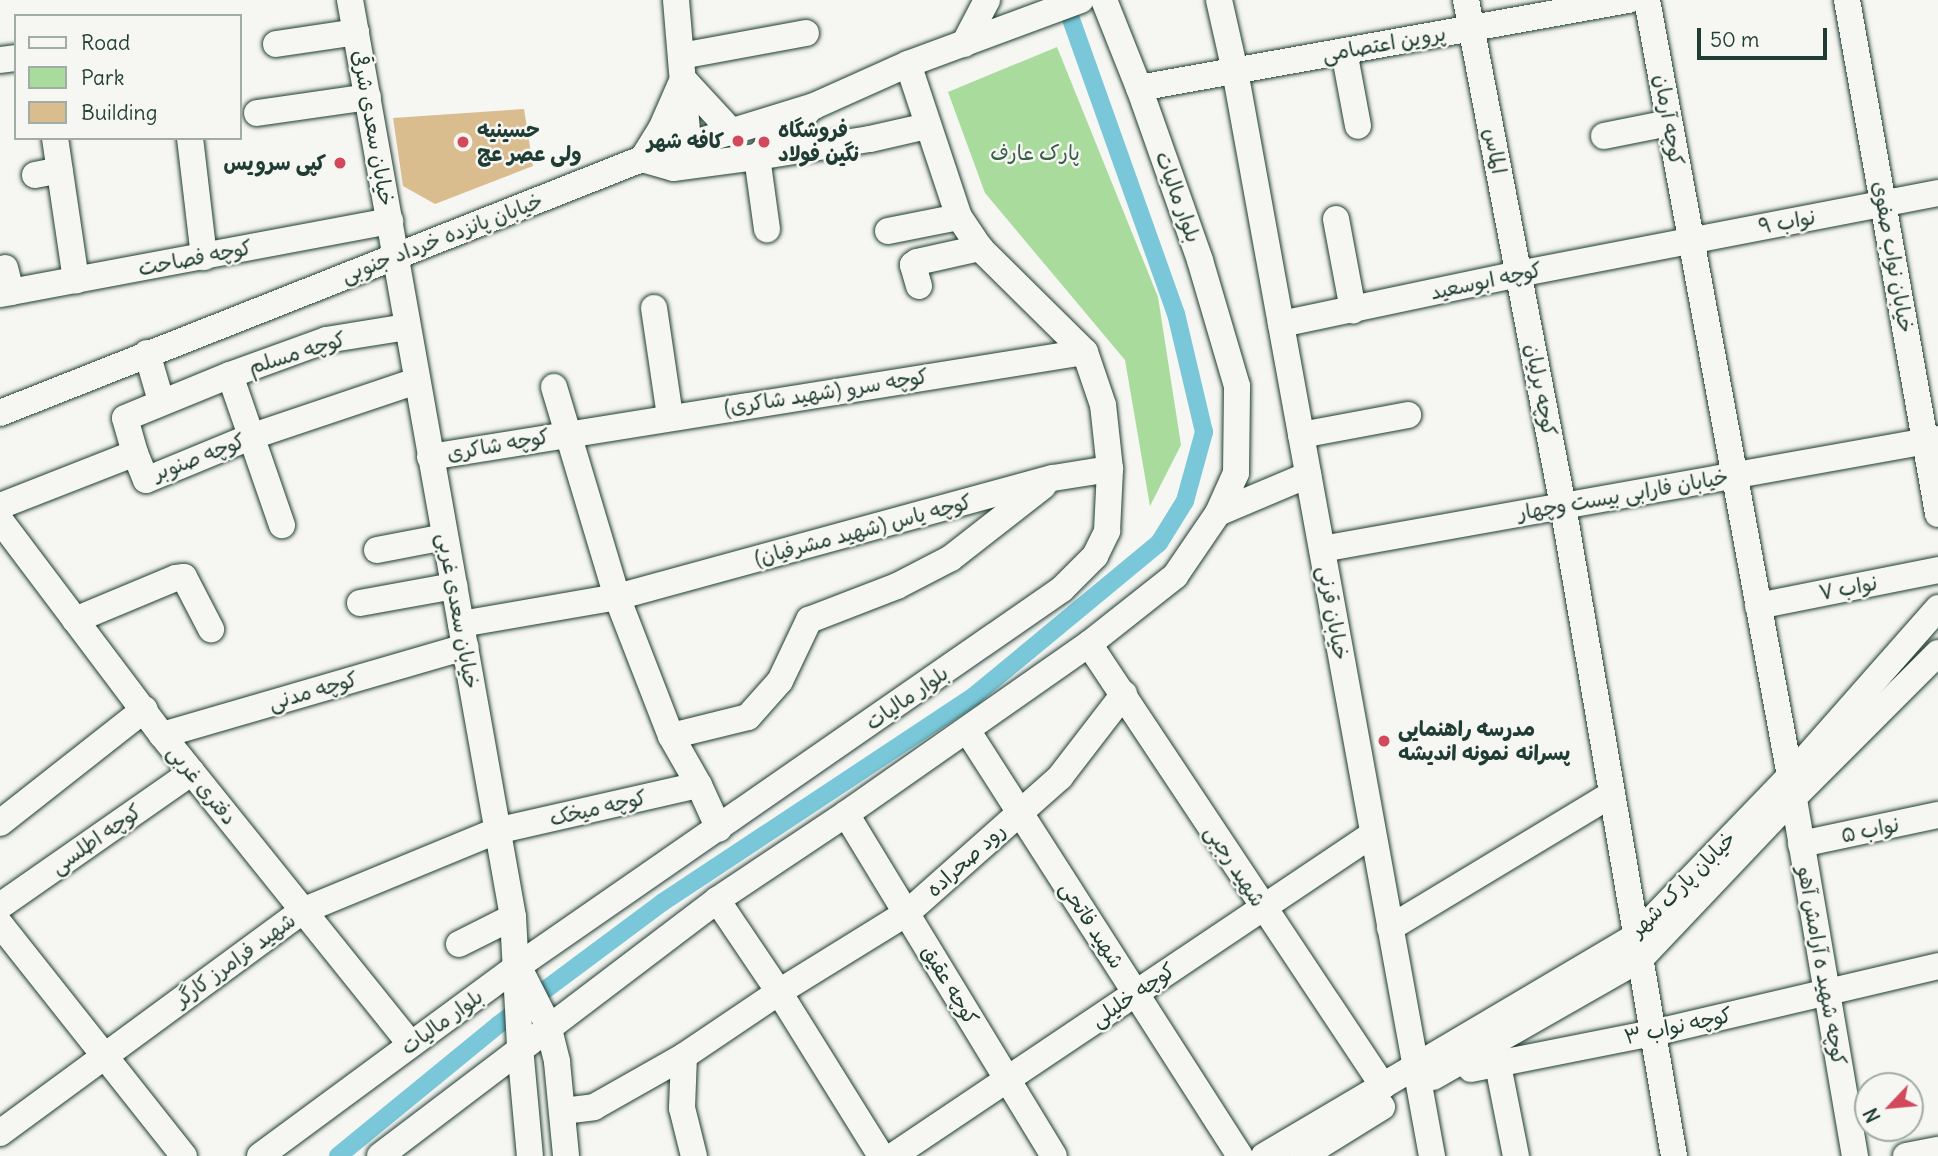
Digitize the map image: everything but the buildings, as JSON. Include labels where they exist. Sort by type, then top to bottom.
[{"type":"street","name":"خیابان سعدی شرقی","points":[[350,0],[397,256]]},
{"type":"street","points":[[676,0],[688,144]]},
{"type":"street","points":[[964,44],[987,0]]},
{"type":"street","name":"خیابان پانزده خرداد جنوبی","points":[[0,413],[642,159],[814,106],[898,68],[1081,0]]},
{"type":"street","name":"بلوار مالیات","points":[[520,1038],[535,1005],[717,900],[846,814],[1089,644],[1175,576],[1218,513],[1236,473],[1237,386],[1200,260],[1139,88],[1104,0]]},
{"type":"street","name":"خیابان قرنی","points":[[1219,0],[1235,71],[1432,1156]]},
{"type":"street","name":"الماس","points":[[1466,0],[1518,274]]},
{"type":"street","name":"پروین اعتصامی","points":[[1139,88],[1629,0]]},
{"type":"street","name":"کوچه آرمان","points":[[1647,0],[1734,475]]},
{"type":"street","name":"خیابان نواب صفوی","points":[[1847,0],[1883,203],[1932,440],[1938,514]]},
{"type":"street","points":[[276,44],[356,32]]},
{"type":"street","points":[[682,68],[806,33]]},
{"type":"street","points":[[1343,51],[1358,126]]},
{"type":"street","points":[[682,68],[732,132]]},
{"type":"street","points":[[682,68],[661,129],[642,159],[673,168],[870,139],[927,126]]},
{"type":"street","name":"بلوار مالیات","points":[[260,1156],[518,967],[1062,589],[1095,556],[1107,531],[1110,469],[1103,405],[1085,352],[980,248],[959,217],[927,126],[898,68]]},
{"type":"street","points":[[257,113],[368,97]]},
{"type":"street","points":[[757,157],[814,106]]},
{"type":"street","points":[[1604,136],[1669,123]]},
{"type":"street","points":[[55,140],[48,172],[76,281]]},
{"type":"street","points":[[190,140],[205,257]]},
{"type":"street","points":[[757,157],[767,229]]},
{"type":"street","name":"نواب ۹","points":[[1691,241],[1938,193]]},
{"type":"street","points":[[389,214],[427,244]]},
{"type":"street","name":"کوچه فصاحت","points":[[5,285],[76,281],[205,257],[389,214]]},
{"type":"street","points":[[888,231],[959,217]]},
{"type":"street","points":[[1336,219],[1353,310]]},
{"type":"street","name":"کوچه ابوسعید","points":[[1281,324],[1691,241]]},
{"type":"street","points":[[919,286],[913,265],[917,262],[980,248]]},
{"type":"street","name":"خیابان سعدی غربی","points":[[397,256],[406,327],[513,917],[518,967]]},
{"type":"street","name":"کوچه برلیان","points":[[1518,274],[1563,506],[1674,1156]]},
{"type":"street","points":[[654,308],[670,417]]},
{"type":"street","name":"کوچه مسلم","points":[[135,453],[125,418],[161,401],[326,340],[406,327]]},
{"type":"street","name":"کوچه سرو (شهید شاکری)","points":[[566,433],[1085,352]]},
{"type":"street","points":[[146,353],[161,401]]},
{"type":"street","points":[[230,375],[282,525]]},
{"type":"street","name":"کوچه صنوبر","points":[[0,506],[135,453],[146,480],[253,436],[416,381]]},
{"type":"street","points":[[554,387],[617,597],[671,736],[699,785],[719,828]]},
{"type":"street","points":[[1301,435],[1408,415]]},
{"type":"street","name":"کوچه شاکری","points":[[430,457],[566,433]]},
{"type":"street","name":"خیابان فارابی بیست وچهار","points":[[1322,549],[1932,440]]},
{"type":"street","name":"کوچه یاس (شهید مشرفیان)","points":[[463,636],[617,597],[1053,478],[1110,469]]},
{"type":"street","points":[[1218,513],[1308,475]]},
{"type":"street","name":"کوچه شهید ه آرامش آهو","points":[[1734,475],[1855,1156]]},
{"type":"street","points":[[671,736],[748,717],[780,681],[809,620],[897,586],[951,558],[1053,478]]},
{"type":"street","name":"دفتری غربی","points":[[0,520],[162,735],[410,1044]]},
{"type":"street","points":[[377,550],[445,537]]},
{"type":"street","name":"نواب ۷","points":[[1758,606],[1938,570]]},
{"type":"street","points":[[75,620],[184,577],[211,629]]},
{"type":"street","points":[[360,603],[454,586]]},
{"type":"street","name":"خیابان پارک شهر","points":[[1791,787],[1938,608]]},
{"type":"street","name":"کوچه مدنی","points":[[162,735],[463,636]]},
{"type":"street","name":"شهید رجبی","points":[[1089,644],[1383,1086]]},
{"type":"street","name":"خیابان پارک شهر","points":[[1496,1053],[1638,947],[1791,787],[1938,653]]},
{"type":"street","name":"رود صحراده","points":[[563,1111],[594,1107],[684,1056],[779,992],[907,913],[1060,777],[1124,694]]},
{"type":"street","points":[[0,823],[145,709]]},
{"type":"street","name":"شهید فاتحی","points":[[967,730],[1240,1156]]},
{"type":"street","name":"کوچه اطلسی","points":[[0,906],[192,772]]},
{"type":"street","name":"کوچه میخک","points":[[496,831],[699,785]]},
{"type":"street","points":[[1390,928],[1612,793]]},
{"type":"street","name":"کوچه عقیق","points":[[846,814],[1054,1156]]},
{"type":"street","name":"نواب ۵","points":[[1801,844],[1938,815]]},
{"type":"street","name":"شهید فرامرز کارگر","points":[[0,1133],[302,911],[496,831]]},
{"type":"street","name":"کوچه خلیلی","points":[[893,1156],[1373,834]]},
{"type":"street","points":[[717,900],[779,992],[881,1156]]},
{"type":"street","points":[[459,944],[513,917]]},
{"type":"street","points":[[0,924],[184,1156]]},
{"type":"street","name":"خیابان پارک شهر","points":[[1303,1156],[1417,1076],[1638,947]]},
{"type":"street","name":"کوچه نواب ۳","points":[[1417,1076],[1496,1053],[1653,1033],[1938,966]]},
{"type":"street","points":[[518,967],[557,1062],[566,1156]]},
{"type":"street","points":[[380,1156],[482,1077],[520,1038],[535,1005]]},
{"type":"street","points":[[520,1038],[530,1156]]},
{"type":"street","points":[[1496,1053],[1516,1156]]},
{"type":"street","points":[[684,1056],[682,1108],[694,1156]]},
{"type":"street","name":"خیابان پارک شهر","points":[[1264,1156],[1383,1086],[1417,1076]]},
{"type":"street","points":[[482,1077],[497,1078],[510,1084],[525,1102]]},
{"type":"street","points":[[1906,1156],[1938,1150]]},
{"type":"green space","name":"پارک عارف","points":[[1057,47],[1158,297],[1181,445],[1150,506],[1125,360],[985,193],[948,92]]},
{"type":"waterway","points":[[338,1156],[498,1025],[663,902],[974,696],[1159,543],[1185,501],[1204,432],[1176,314],[1064,0]]},
{"type":"place","name":"کافه شهر","points":[[738,141]]},
{"type":"place","name":"حسینیه ولی عصر عج","points":[[463,142]]},
{"type":"place","name":"فروشگاه نگین فولاد","points":[[764,142]]},
{"type":"place","name":"کپی سرویس","points":[[340,163]]},
{"type":"place","name":"مدرسه راهنمایی پسرانه نمونه اندیشه","points":[[1384,741]]}]
